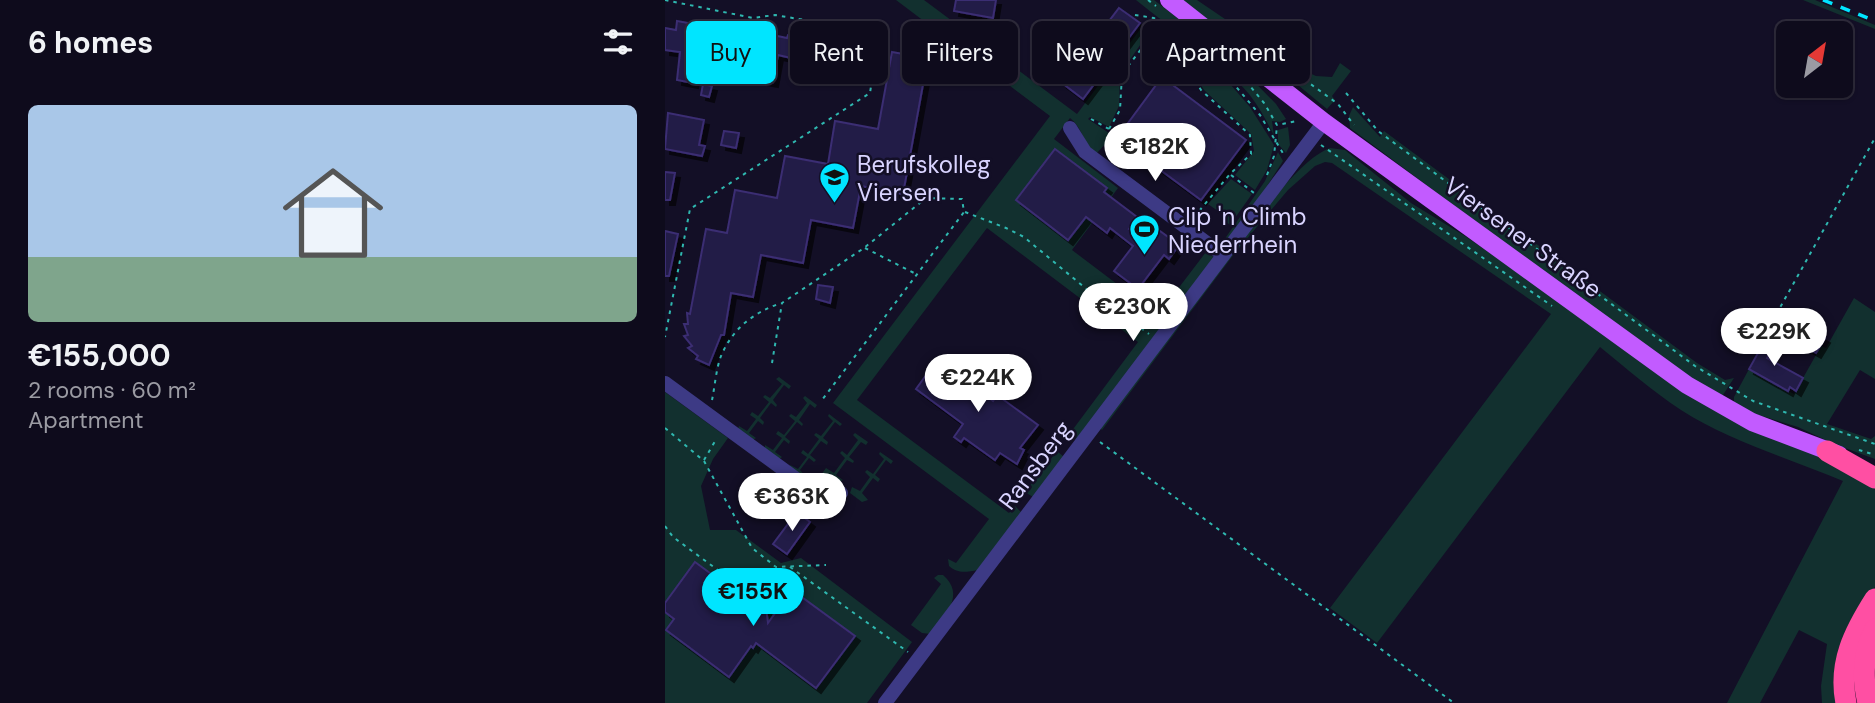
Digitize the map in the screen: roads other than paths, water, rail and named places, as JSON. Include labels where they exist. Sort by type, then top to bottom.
[{"type":"highway","points":[[1827,451],[1875,478]]},
{"type":"highway","points":[[1846,703],[1845,659],[1856,629],[1875,599]]},
{"type":"highway","points":[[1868,703],[1864,688],[1864,660],[1875,629]]},
{"type":"main road","name":"Viersener Straße","points":[[1169,0],[1324,122],[1687,385],[1752,422],[1875,467]]},
{"type":"street","name":"Ransberg","points":[[885,703],[1324,122]]},
{"type":"street","points":[[1070,128],[1085,152],[1223,254]]},
{"type":"street","points":[[665,383],[825,500],[841,493]]},
{"type":"railway","points":[[1823,0],[1875,21]]},
{"type":"place","name":"Berufskolleg Viersen","points":[[834,205]]},
{"type":"place","name":"Clip 'n Climb Niederrhein","points":[[1145,257]]}]
